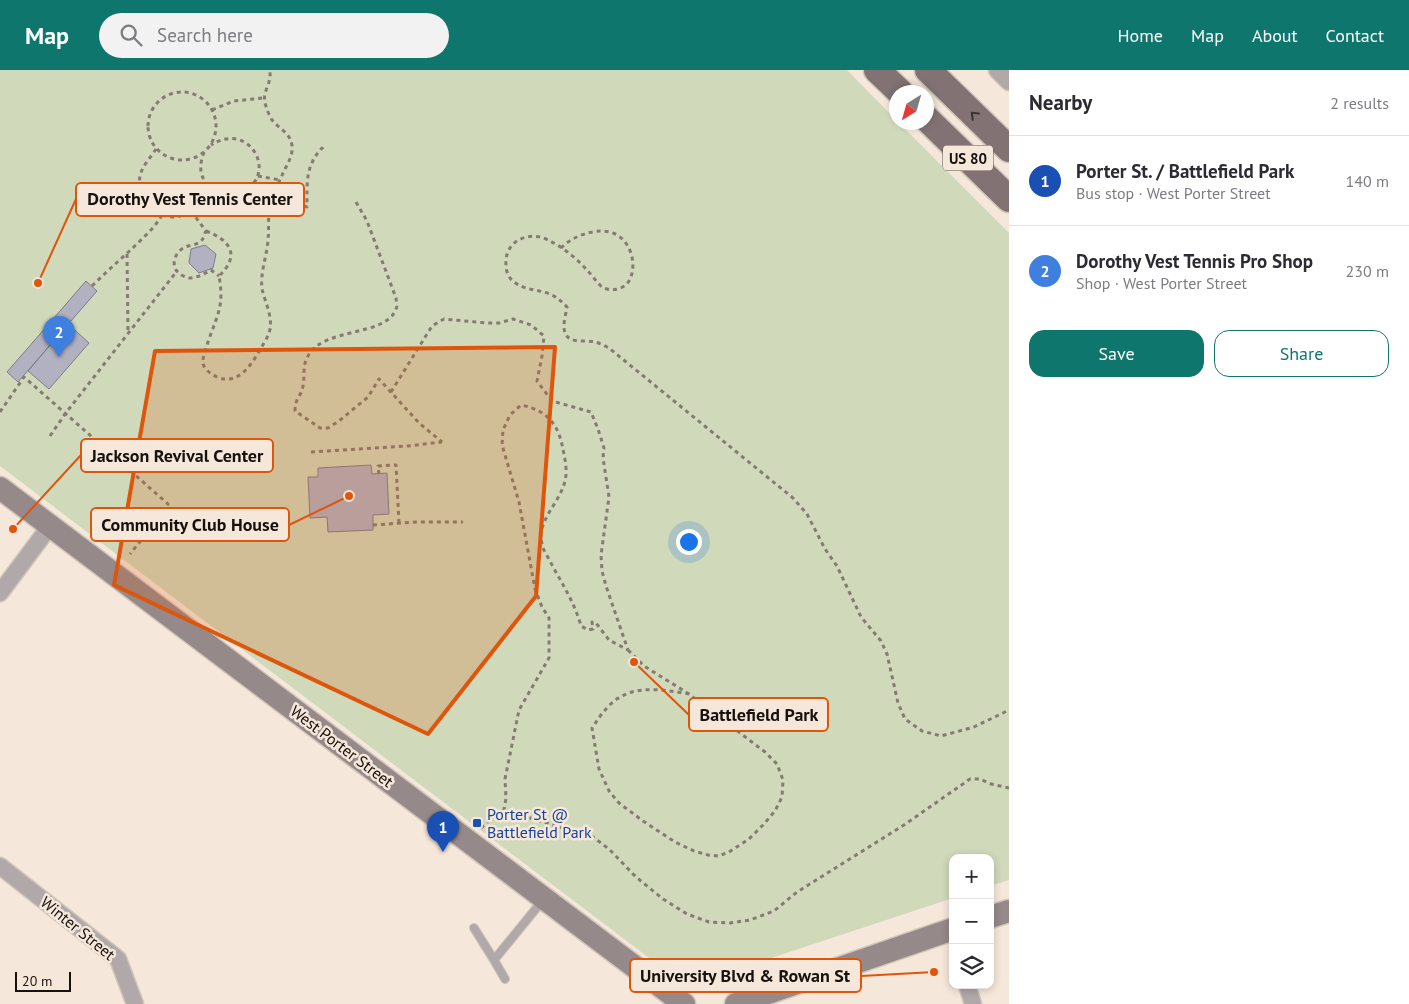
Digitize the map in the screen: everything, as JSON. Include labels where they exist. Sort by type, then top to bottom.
[{"type":"main road","points":[[877,70],[893,85]]},
{"type":"main road","name":"US 80","points":[[928,70],[1009,149]]},
{"type":"main road","name":"US 80","points":[[934,126],[1009,199]]},
{"type":"street","points":[[997,70],[1009,82]]},
{"type":"street","name":"West Porter Street","points":[[0,488],[684,1004]]},
{"type":"street","points":[[0,593],[50,526]]},
{"type":"street","name":"Winter Street","points":[[0,866],[118,959],[135,1004]]},
{"type":"street","points":[[994,916],[1009,911]]},
{"type":"street","points":[[750,1002],[949,934]]},
{"type":"street","points":[[968,989],[973,1004]]},
{"type":"lane","points":[[494,960],[545,899]]},
{"type":"lane","points":[[474,928],[505,979]]},
{"type":"path","points":[[263,98],[268,88],[269,70]]},
{"type":"path","points":[[187,92],[197,95],[206,101],[215,118],[216,128],[210,145],[204,152],[188,160],[171,158],[156,149],[148,130],[148,119],[158,101],[167,95],[187,92]]},
{"type":"path","points":[[212,110],[234,101],[263,98]]},
{"type":"path","points":[[206,231],[200,242],[185,247],[180,251],[174,259],[174,265],[176,271],[184,277],[198,277],[211,270],[219,276],[220,307],[203,357],[203,364],[214,376],[228,379],[239,376],[250,366],[269,334],[270,319],[262,287],[262,274],[269,239],[269,213],[274,194],[290,159],[292,144],[290,137],[273,121],[263,98]]},
{"type":"path","points":[[204,152],[201,172],[208,186],[221,194],[230,196],[248,190],[258,176],[259,167],[258,159],[249,145],[242,140],[225,138],[210,145]]},
{"type":"path","points":[[274,194],[307,207],[307,180],[310,168],[315,156],[322,148],[325,151]]},
{"type":"path","points":[[156,149],[140,175],[140,192],[150,208],[162,215],[177,217],[183,215],[191,211],[198,204],[208,186]]},
{"type":"path","points":[[258,176],[280,180]]},
{"type":"path","points":[[311,452],[442,442],[420,423],[379,379],[368,397],[328,428],[320,428],[295,411],[295,401],[304,385],[303,373],[307,357],[315,347],[326,340],[369,329],[383,323],[392,316],[397,308],[396,298],[367,221],[356,202]]},
{"type":"path","points":[[191,211],[206,231],[217,235],[230,247],[230,262],[219,276]]},
{"type":"path","points":[[92,286],[102,275],[128,254],[158,222],[162,215]]},
{"type":"path","points":[[561,248],[567,242],[593,232],[601,230],[615,234],[627,244],[632,256],[634,269],[629,282],[622,288],[604,288],[570,254],[547,239],[529,236],[520,238],[507,252],[507,273],[513,281],[525,288],[551,294],[560,299],[567,307],[564,326],[565,334],[570,339],[582,342],[594,341],[609,348],[793,498],[807,514],[825,549],[837,566],[861,617],[881,641],[887,654],[898,703],[905,719],[922,731],[941,736],[974,727],[1009,710]]},
{"type":"path","points":[[128,254],[128,332]]},
{"type":"path","points":[[50,436],[176,271]]},
{"type":"path","points":[[391,392],[432,326],[444,319],[488,323],[499,323],[513,319],[531,325],[544,336],[538,381],[552,401],[590,412],[604,448],[603,458],[609,497],[600,555],[606,586],[628,650]]},
{"type":"path","points":[[0,412],[24,377],[168,504],[164,512],[130,554]]},
{"type":"path","points":[[504,810],[506,798],[505,779],[519,710],[549,658],[549,618],[542,607],[535,589],[519,502],[502,445],[503,430],[510,415],[521,405],[535,408],[552,420],[562,439],[566,462],[565,481],[557,500],[545,519],[540,534],[542,546],[571,596],[582,626],[588,630],[592,629],[592,622],[596,622],[609,640],[628,650],[644,666],[689,694],[765,752],[777,764],[783,780],[782,797],[775,811],[750,839],[719,856],[694,851],[675,842],[643,821],[619,803],[609,791],[599,769],[592,728],[606,708],[626,692],[656,688],[689,694]]},
{"type":"path","points":[[379,474],[378,466],[396,465],[399,523]]},
{"type":"path","points":[[373,525],[416,522],[463,522]]},
{"type":"path","points":[[479,830],[494,816],[504,810],[593,837],[609,849],[636,877],[663,899],[687,914],[709,922],[730,923],[750,920],[774,911],[797,892],[904,825],[970,779],[980,779],[991,784],[1009,788]]},
{"type":"highlighted area","points":[[555,347],[536,596],[428,734],[114,585],[155,351]]},
{"type":"green space","points":[[0,70],[847,70],[889,113],[889,130],[906,130],[1009,233],[1009,880],[994,885],[994,854],[949,854],[949,899],[686,986],[0,466]]},
{"type":"building","points":[[205,245],[216,254],[213,268],[199,273],[189,263],[191,249]]},
{"type":"building","points":[[86,281],[97,291],[18,382],[7,372]]},
{"type":"building","points":[[68,324],[89,343],[49,389],[28,371]]},
{"type":"building","points":[[371,465],[372,474],[387,473],[389,514],[373,515],[373,530],[328,532],[327,517],[310,518],[308,477],[318,477],[318,468]]},
{"type":"place","name":"Dorothy Vest Tennis Center","points":[[38,283]]},
{"type":"place","name":"Dorothy Vest Tennis Pro Shop","points":[[59,357]]},
{"type":"place","name":"Community Club House","points":[[349,496]]},
{"type":"place","name":"Jackson Revival Center","points":[[13,529]]},
{"type":"place","name":"Battlefield Park","points":[[634,662]]},
{"type":"place","name":"Porter St @ Battlefield Park","points":[[477,823]]},
{"type":"place","name":"Porter St. / Battlefield Park","points":[[443,852]]},
{"type":"place","name":"University Blvd & Rowan St","points":[[934,972]]}]
